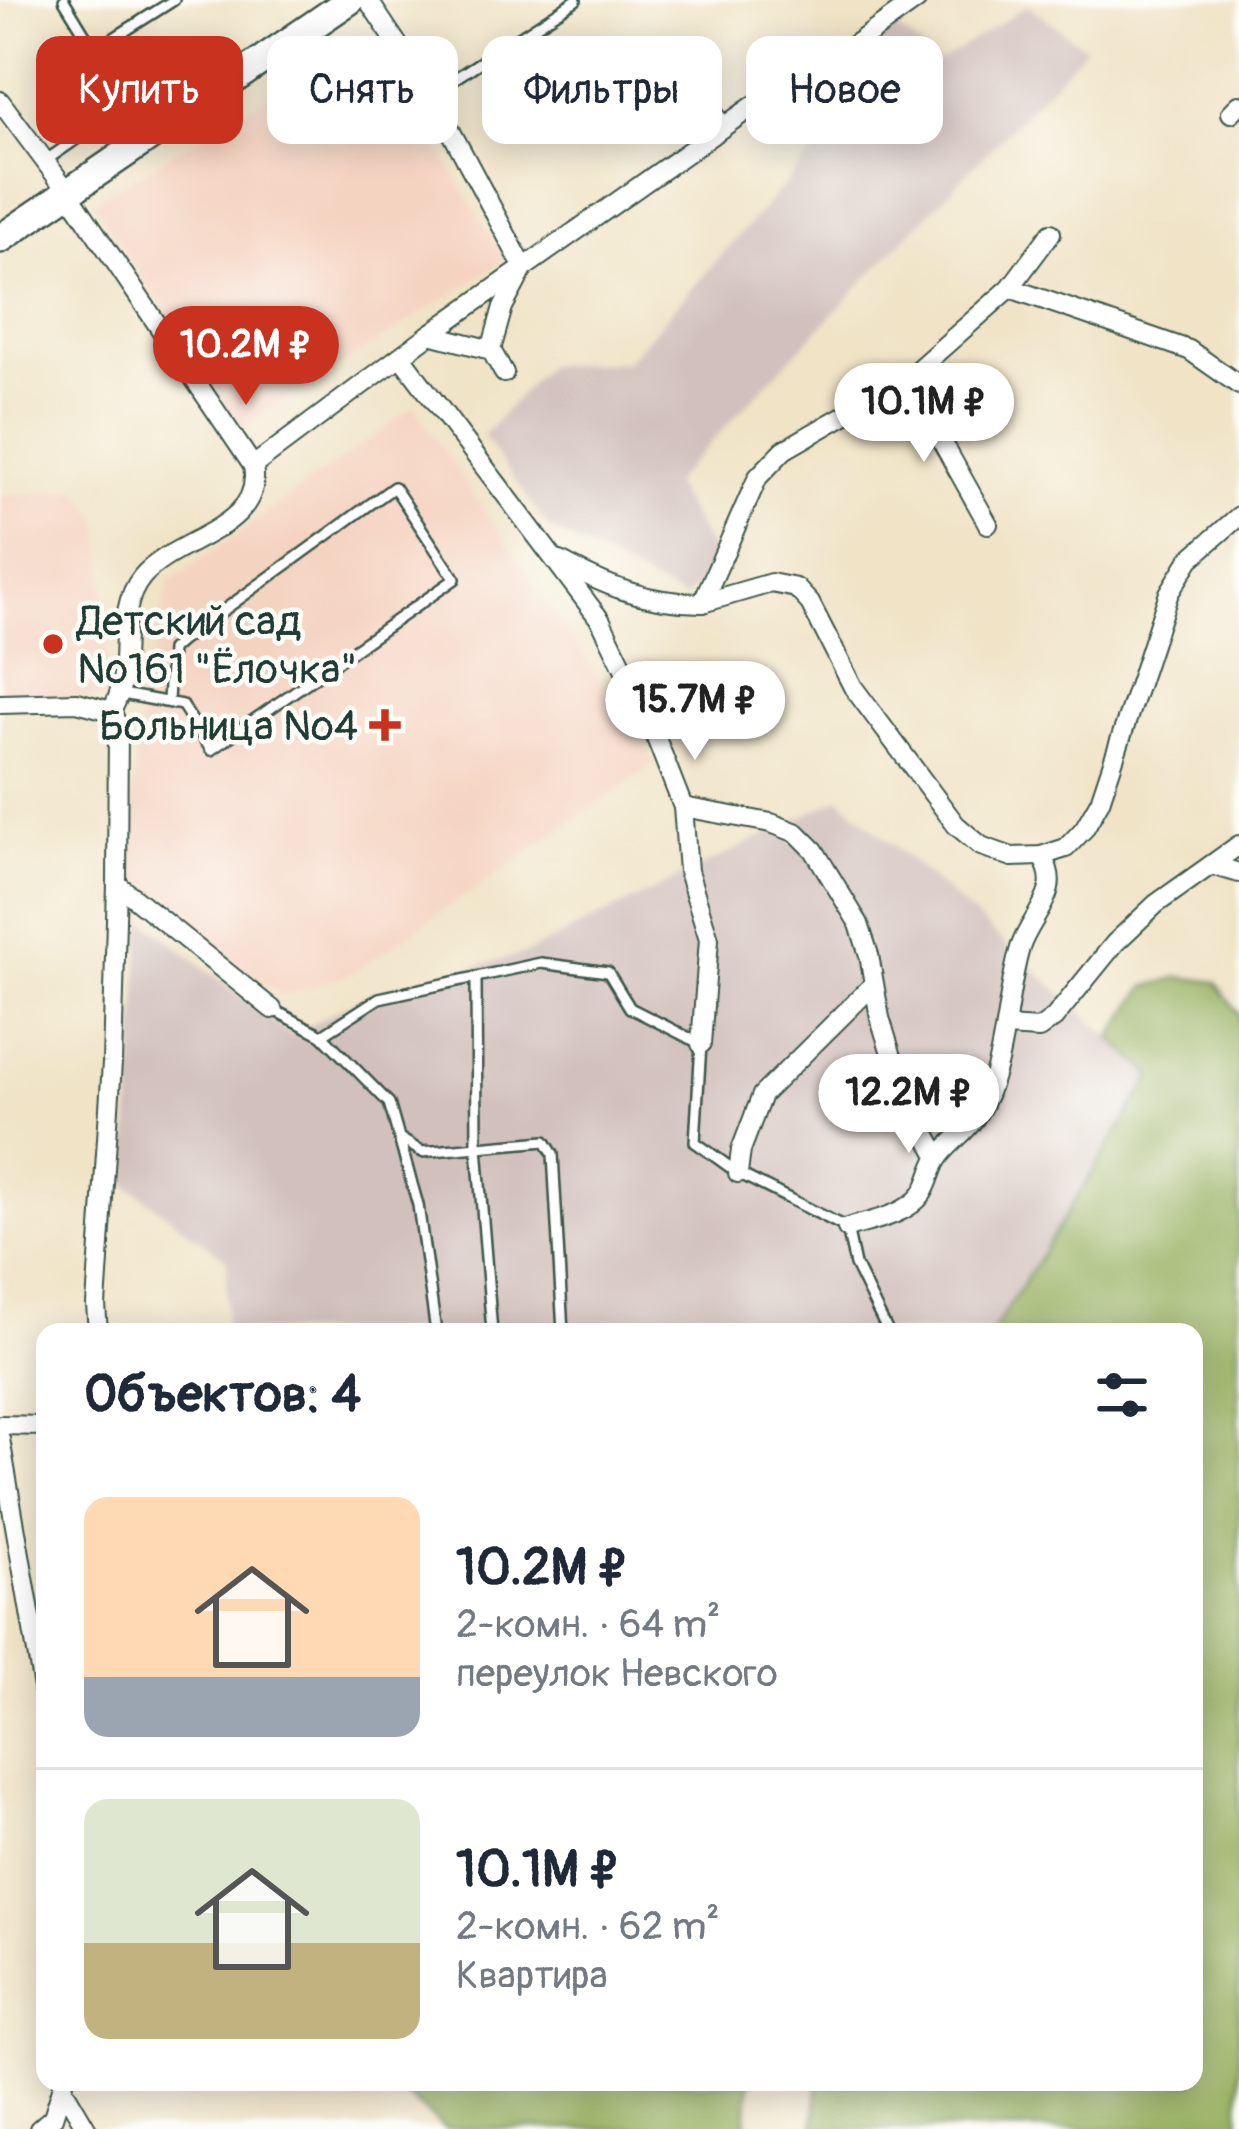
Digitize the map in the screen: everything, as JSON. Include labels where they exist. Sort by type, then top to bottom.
[{"type":"main road","points":[[243,68],[316,15],[350,0]]},
{"type":"main road","points":[[1,235],[139,144]]},
{"type":"street","points":[[368,0],[392,36]]},
{"type":"street","points":[[253,466],[430,334],[784,84],[833,60],[917,0]]},
{"type":"street","points":[[0,101],[68,192],[253,466],[256,483],[250,500],[236,515],[138,581],[127,620],[122,694],[111,711]]},
{"type":"street","points":[[458,144],[524,268]]},
{"type":"street","points":[[703,603],[758,477],[784,450],[908,379],[1010,288],[1051,233]]},
{"type":"street","points":[[503,373],[491,350],[503,307],[524,268]]},
{"type":"street","points":[[1010,288],[1189,350],[1239,386]]},
{"type":"street","points":[[430,334],[491,350]]},
{"type":"street","points":[[401,357],[601,621],[621,658],[683,807],[688,871],[709,939],[701,1044]]},
{"type":"street","points":[[908,379],[988,524]]},
{"type":"street","points":[[551,556],[627,594],[666,603],[703,603],[771,583],[796,588],[810,603],[853,687],[956,825],[981,846],[1012,857],[1041,856],[1066,848],[1084,829],[1100,801],[1168,593],[1190,559],[1239,516]]},
{"type":"street","points":[[0,704],[77,702],[111,711]]},
{"type":"street","points":[[97,1323],[117,884],[118,726],[111,711]]},
{"type":"street","points":[[683,807],[771,824],[797,833],[814,850],[859,924],[904,1095],[939,1157]]},
{"type":"street","points":[[1005,1027],[1039,1029],[1054,1018],[1115,943],[1156,904],[1239,845]]},
{"type":"street","points":[[847,1228],[900,1211],[921,1196],[939,1157],[980,1108],[1005,1027],[1020,950],[1052,884],[1051,869],[1041,856]]},
{"type":"street","points":[[1211,865],[1239,873]]},
{"type":"street","points":[[117,884],[272,1009]]},
{"type":"street","points":[[738,1173],[741,1150],[762,1095],[873,985]]},
{"type":"street","points":[[0,1426],[36,1426]]},
{"type":"street","points":[[0,1439],[36,1647]]},
{"type":"street","points":[[39,2129],[53,2116],[62,2091]]},
{"type":"street","points":[[67,2091],[87,2129]]},
{"type":"lane","points":[[64,0],[86,36]]},
{"type":"lane","points":[[117,36],[174,0]]},
{"type":"lane","points":[[458,76],[576,0]]},
{"type":"lane","points":[[722,118],[728,126]]},
{"type":"lane","points":[[45,161],[70,144]]},
{"type":"lane","points":[[122,694],[182,705],[211,750],[455,579],[394,487],[171,650],[167,700]]},
{"type":"lane","points":[[322,1035],[379,998],[541,963],[608,972],[630,1008],[701,1044],[695,1142],[738,1173],[847,1228],[854,1265],[883,1323]]},
{"type":"lane","points":[[476,977],[477,1147],[491,1323]]},
{"type":"lane","points":[[272,1009],[322,1035],[389,1103],[418,1204],[435,1323]]},
{"type":"lane","points":[[400,1139],[422,1153],[545,1142],[554,1154],[562,1323]]},
{"type":"shaded area","points":[[1028,5],[1086,48],[672,483],[718,562],[684,599],[549,528],[483,436],[547,365],[626,362],[821,144],[943,144],[943,60]]},
{"type":"shaded area","points":[[894,26],[907,36],[884,36]]},
{"type":"shaded area","points":[[267,97],[267,144],[436,144],[505,260],[241,429],[93,202],[189,144],[243,144],[243,111]]},
{"type":"shaded area","name":"Больница №4","points":[[414,407],[656,763],[353,973],[284,996],[181,933],[122,865],[145,687],[170,582]]},
{"type":"shaded area","name":"Детский сад №161 \"Ёлочка\"","points":[[80,490],[102,526],[109,698],[0,699],[0,496]]},
{"type":"shaded area","points":[[840,798],[1154,1075],[999,1323],[225,1323],[227,1260],[126,1184],[142,919],[291,1035],[365,996],[527,953]]},
{"type":"green space","points":[[1180,977],[1216,982],[1239,1014],[1239,2129],[814,2129],[817,2091],[1203,2091],[1203,1323],[999,1323],[1153,1076],[1111,1038],[1145,987]]},
{"type":"green space","points":[[401,2091],[748,2091],[746,2129],[445,2129]]},
{"type":"place","name":"Детский сад №161 \"Ёлочка\"","points":[[53,644]]},
{"type":"place","name":"Больница №4","points":[[385,725]]}]
